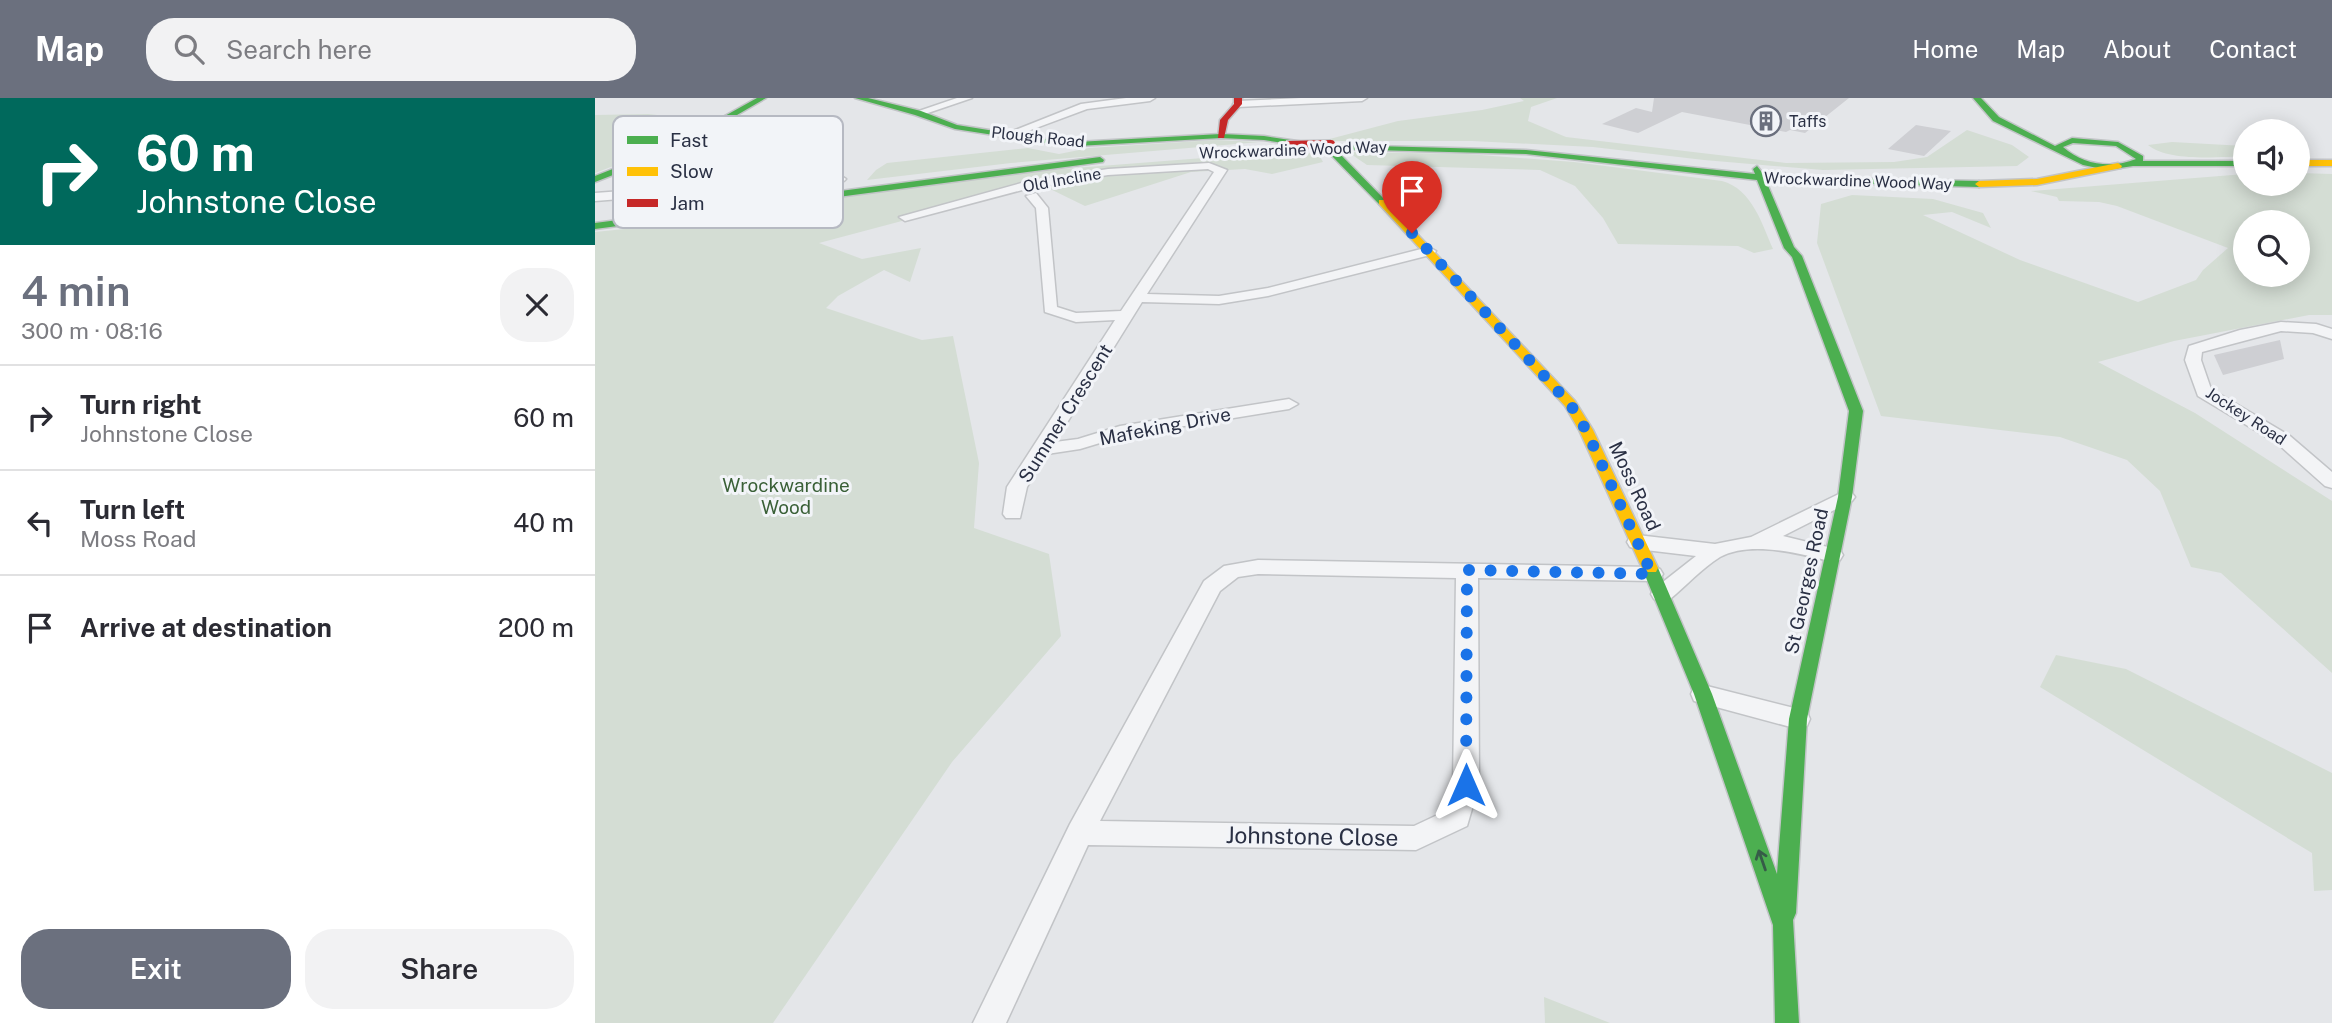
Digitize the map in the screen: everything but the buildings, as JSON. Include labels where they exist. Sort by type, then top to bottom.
[{"type":"street","points":[[730,116],[762,98]]},
{"type":"street","name":"Plough Road","points":[[859,98],[918,113],[955,127],[1077,144],[1221,136]]},
{"type":"street","points":[[918,113],[967,98]]},
{"type":"street","points":[[1005,136],[1085,106],[1150,98]]},
{"type":"street","points":[[1221,136],[1224,120],[1238,101],[1362,98]]},
{"type":"street","points":[[1977,98],[1996,119],[2017,131],[2118,166],[2136,159]]},
{"type":"street","name":"Moss Road","points":[[1221,136],[1304,144],[1335,153],[1570,404],[1586,430],[1657,584],[1703,694],[1784,925],[1787,1023]]},
{"type":"street","points":[[2069,150],[2107,143],[2136,159],[2192,164],[2233,164]]},
{"type":"street","name":"Wrockwardine Wood Way","points":[[843,189],[991,168],[1123,155],[1334,146],[1444,144],[1562,149],[1783,176],[1987,184],[2068,178],[2118,166]]},
{"type":"street","name":"Wrockwardine Wood Way","points":[[1783,176],[2024,176],[2063,170],[2069,150]]},
{"type":"street","points":[[2310,163],[2332,163]]},
{"type":"street","name":"Old Incline","points":[[905,217],[1025,186],[1108,172],[1209,166],[1221,170]]},
{"type":"street","name":"Summer Crescent","points":[[1013,514],[1017,487],[1221,170]]},
{"type":"street","points":[[595,179],[613,172]]},
{"type":"street","name":"St Georges Road","points":[[1758,173],[1789,248],[1797,256],[1856,411],[1845,497],[1798,719],[1784,925]]},
{"type":"street","name":"St Georges Road","points":[[1783,176],[1787,208],[1800,249],[1797,256]]},
{"type":"street","points":[[595,197],[613,196]]},
{"type":"street","name":"Summer Crescent","points":[[1032,196],[1042,208],[1050,309],[1058,315],[1076,317],[1126,315]]},
{"type":"street","name":"Wrockwardine Wood Way","points":[[595,224],[613,222]]},
{"type":"street","points":[[1140,298],[1219,300],[1244,296],[1429,251]]},
{"type":"street","name":"Jockey Road","points":[[2332,334],[2301,325],[2285,326],[2195,349],[2193,360],[2204,392],[2284,440],[2332,482]]},
{"type":"street","name":"Mafeking Drive","points":[[1041,449],[1080,444],[1121,431],[1289,404]]},
{"type":"street","points":[[1748,544],[1805,519],[1845,497]]},
{"type":"street","points":[[1637,542],[1715,551]]},
{"type":"street","points":[[989,1023],[1080,833],[1212,586],[1232,571],[1258,567],[1467,570],[1657,584],[1715,551],[1748,544],[1780,542],[1833,555]]},
{"type":"street","name":"Johnstone Close","points":[[1080,833],[1416,838],[1457,818],[1466,785],[1467,570]]},
{"type":"street","points":[[1703,694],[1798,719]]},
{"type":"green space","points":[[1520,98],[1557,98],[1531,107],[1528,121],[1566,137],[1786,163],[1894,162],[1927,157],[1967,130],[2012,145],[2029,157],[2017,166],[1823,170],[1593,147],[1472,141],[1322,141],[1398,121],[1482,110],[1524,101]]},
{"type":"green space","points":[[595,115],[667,116],[613,116],[613,166],[595,173]]},
{"type":"green space","points":[[1215,140],[1260,142],[1011,163],[867,180],[887,163],[1028,148],[1059,154],[1089,148]]},
{"type":"green space","points":[[2172,142],[2233,145],[2233,156],[2181,156],[2168,154],[2148,145]]},
{"type":"green space","points":[[1348,152],[1467,154],[1574,162],[1722,181],[1741,191],[1748,199],[1773,249],[1754,253],[1738,246],[1618,244],[1603,218],[1575,186],[1540,170],[1367,165]]},
{"type":"green space","name":"Wrockwardine Wood","points":[[1318,153],[1323,162],[1272,174],[1245,169],[1191,172],[1085,206],[1044,186],[819,243],[862,259],[921,248],[910,282],[884,270],[838,296],[826,308],[922,340],[953,336],[979,463],[974,528],[1049,554],[1061,636],[952,762],[773,1023],[595,1023],[595,232],[635,228],[843,228],[843,197],[1036,171],[1229,156]]},
{"type":"green space","points":[[2310,173],[2332,174],[2332,315],[2309,315],[2174,341],[2098,362],[2195,413],[2332,501],[2332,673],[2221,573],[2191,567],[2160,491],[2127,460],[2060,437],[1881,416],[1817,243],[1821,204],[1852,195],[1933,199],[1983,213],[1991,228],[1952,212],[1923,215],[2020,260],[2138,302],[2196,280],[2203,270],[2228,248],[2117,206],[2099,202],[2059,201],[2057,197],[2031,191],[2233,175],[2233,196],[2310,196]]},
{"type":"green space","points":[[2056,655],[2126,669],[2332,773],[2332,890],[2314,891],[2312,853],[2040,687]]},
{"type":"green space","points":[[1544,997],[1610,1023],[1545,1023]]},
{"type":"traffic: fast","points":[[730,116],[762,98]]},
{"type":"traffic: fast","points":[[859,98],[918,113],[955,127],[1052,142],[1077,144],[1221,136],[1264,138],[1304,144],[1335,154],[1382,202]]},
{"type":"traffic: fast","points":[[1977,98],[1996,119],[2062,153]]},
{"type":"traffic: fast","points":[[2072,140],[2118,144],[2140,158],[2139,161],[2118,166],[2086,164],[2075,160],[2058,147],[2072,140]]},
{"type":"traffic: fast","points":[[1337,147],[1526,152],[1783,180],[1979,184]]},
{"type":"traffic: fast","points":[[843,193],[1100,160]]},
{"type":"traffic: fast","points":[[2135,164],[2233,164]]},
{"type":"traffic: fast","points":[[1757,169],[1789,248],[1797,256],[1856,411],[1845,497],[1798,719],[1785,913]]},
{"type":"traffic: fast","points":[[595,179],[613,172]]},
{"type":"traffic: fast","points":[[595,226],[613,224]]},
{"type":"traffic: fast","points":[[1650,568],[1703,694],[1784,925],[1787,1023]]},
{"type":"traffic: slow","points":[[2310,163],[2332,163]]},
{"type":"traffic: slow","points":[[1979,184],[2037,182],[2118,166]]},
{"type":"traffic: slow","points":[[1382,202],[1570,404],[1586,430],[1650,568]]},
{"type":"traffic: jam","points":[[1221,136],[1224,120],[1238,104],[1238,98]]},
{"type":"traffic: jam","points":[[1286,145],[1331,144]]},
{"type":"place","name":"Taffs","points":[[1766,121]]},
{"type":"route","points":[[1412,233],[1570,404],[1586,430],[1652,574],[1467,570],[1466,785]]}]
